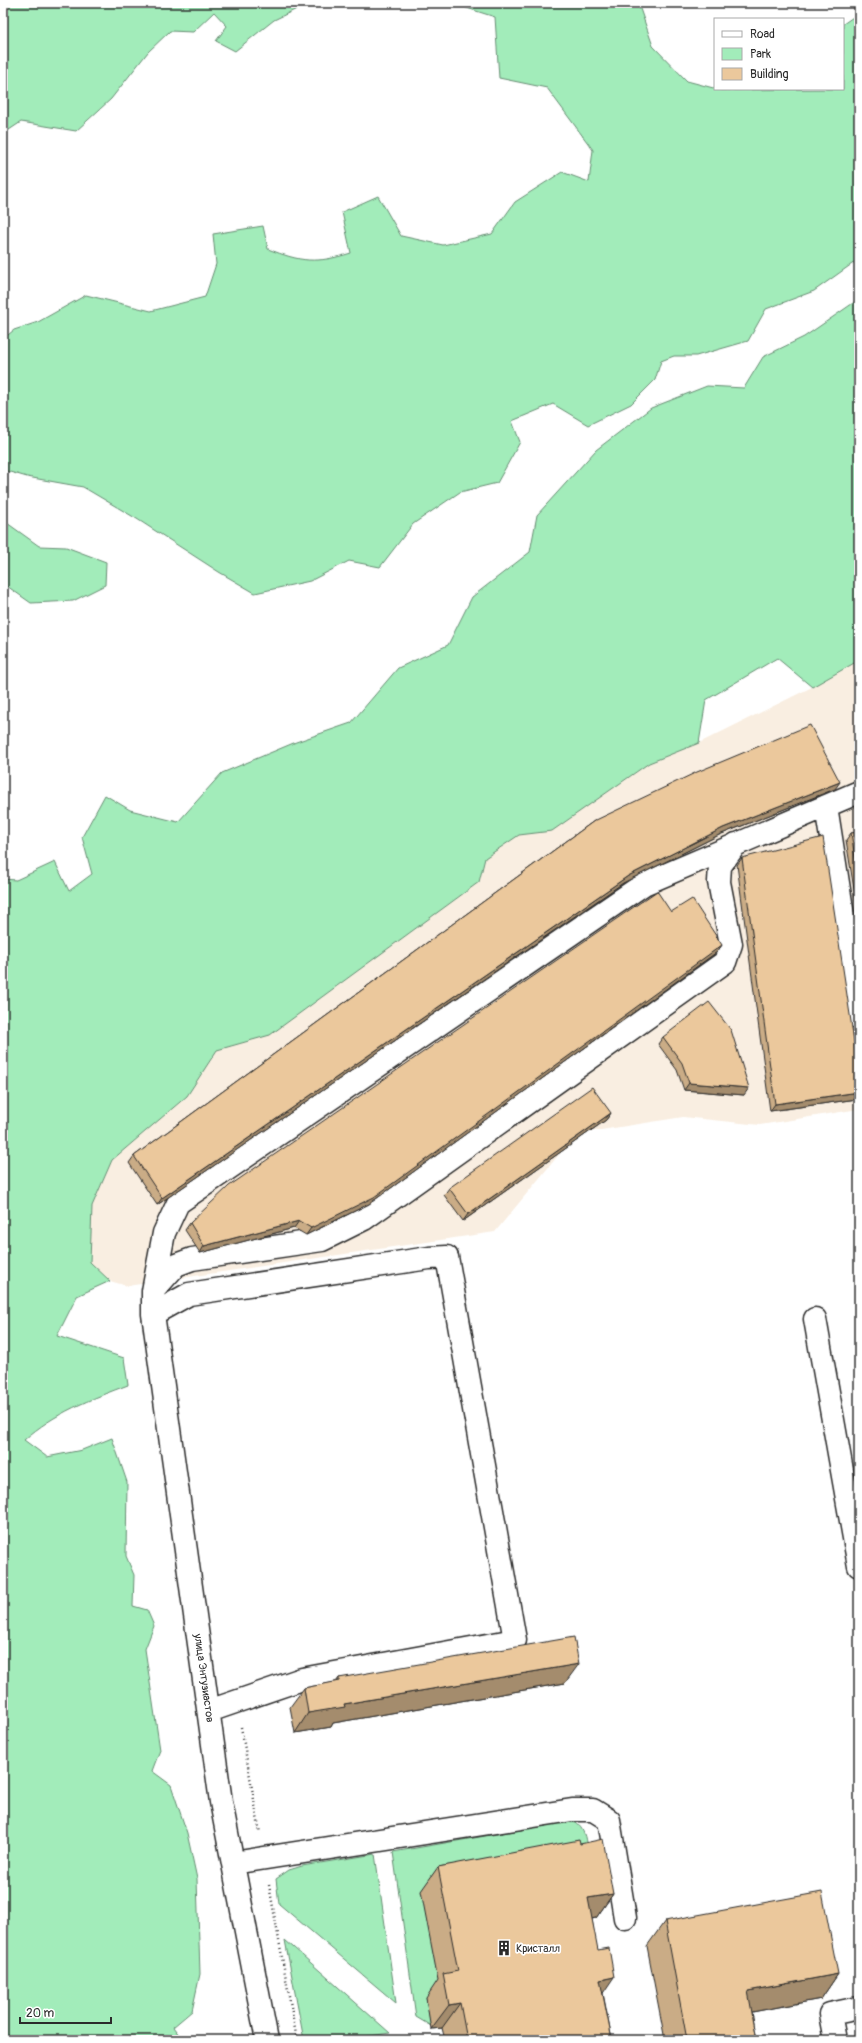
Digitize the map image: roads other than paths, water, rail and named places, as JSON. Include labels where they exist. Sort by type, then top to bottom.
[{"type":"lane","name":"улица Энтузиастов","points":[[268,2040],[221,1802],[153,1314],[153,1291],[164,1233],[178,1203],[644,884],[859,792]]},
{"type":"lane","points":[[826,806],[859,1018]]},
{"type":"lane","points":[[153,1291],[176,1266],[192,1258],[322,1240],[364,1219],[726,962],[731,944],[719,882],[720,866],[736,844]]},
{"type":"lane","points":[[153,1314],[189,1294],[429,1258],[447,1257],[515,1640],[302,1679],[209,1711]]},
{"type":"lane","points":[[815,1319],[859,1566]]},
{"type":"lane","points":[[233,1863],[572,1810],[593,1810],[609,1820],[625,1918]]},
{"type":"lane","points":[[835,2040],[830,2014],[859,2008]]},
{"type":"place","name":"Кристалл","points":[[504,1948]]}]
